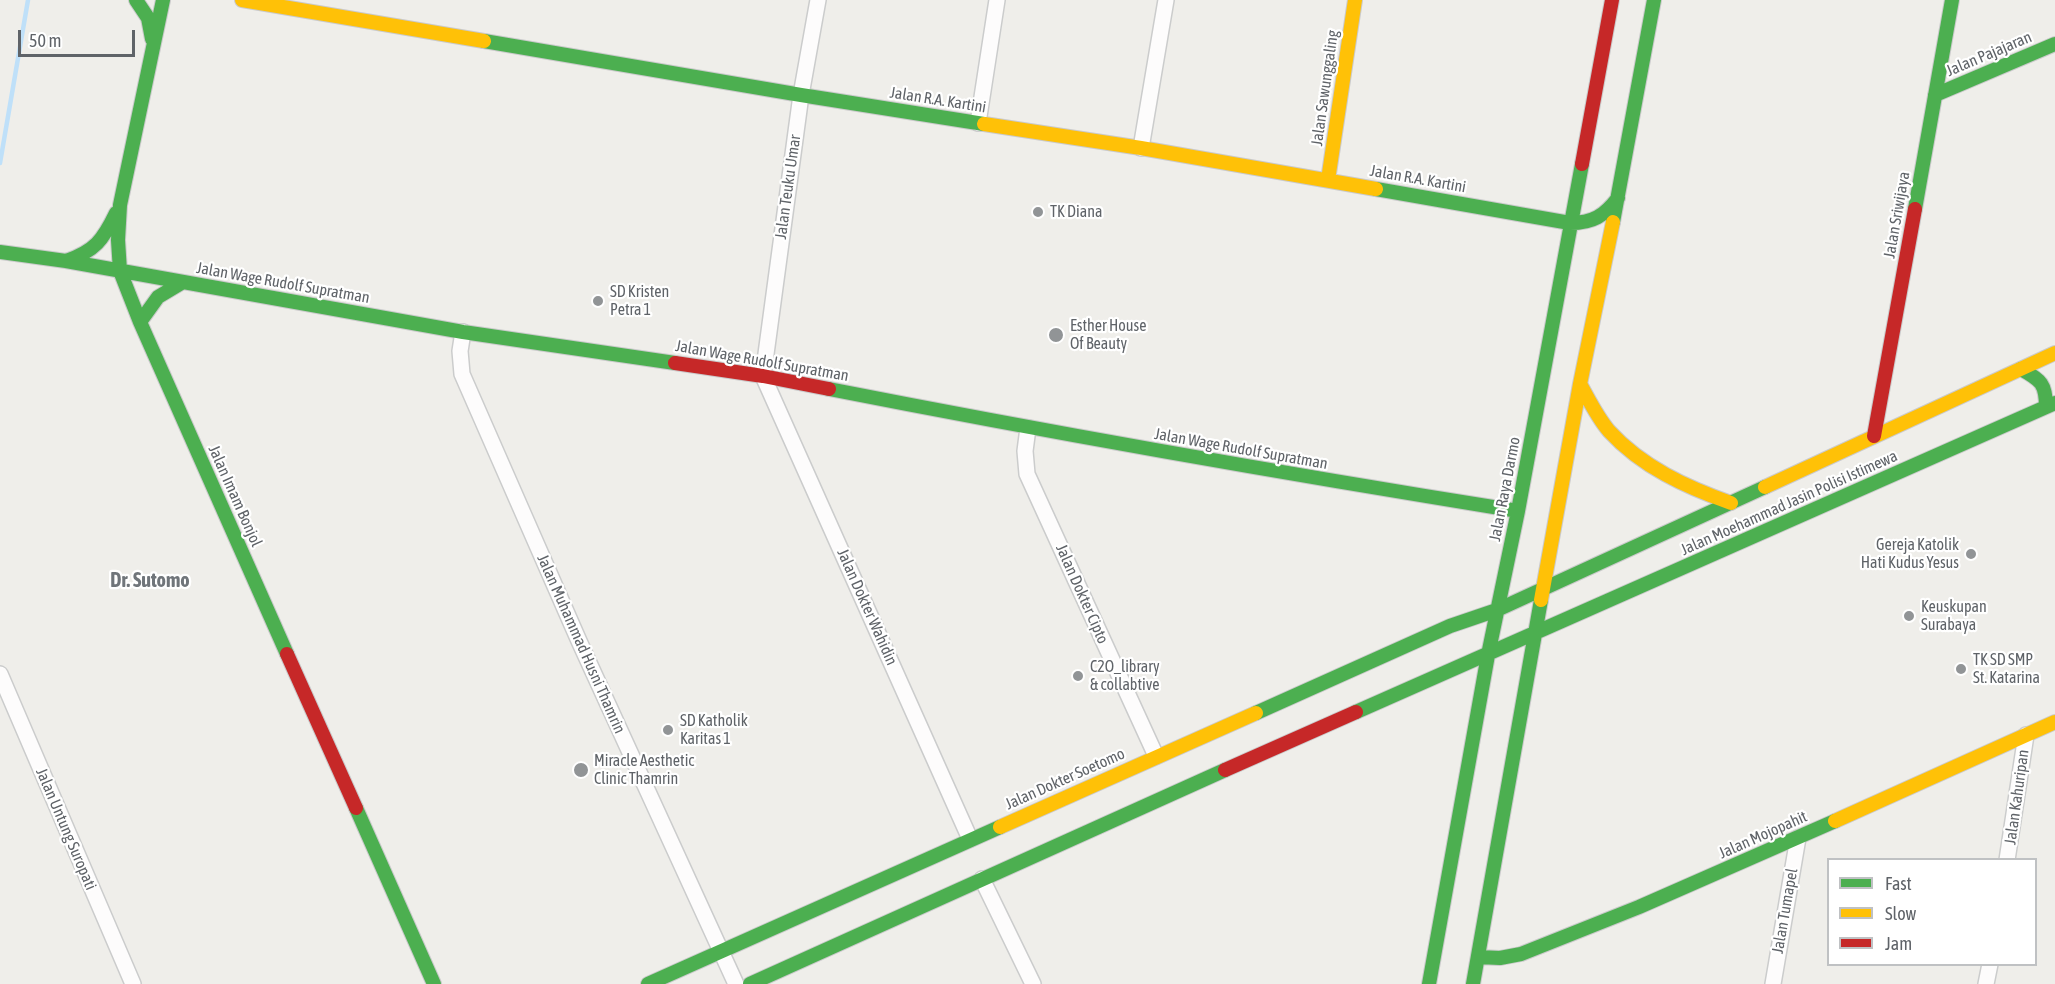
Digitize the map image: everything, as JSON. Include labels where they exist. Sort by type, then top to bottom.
[{"type":"street","points":[[136,0],[149,19],[153,46]]},
{"type":"street","name":"Jalan Imam Bonjol","points":[[163,0],[120,205],[118,240],[120,271],[140,322],[434,984]]},
{"type":"street","name":"Jalan R.A. Kartini","points":[[242,0],[801,95],[1141,148],[1570,223],[1595,222],[1607,213],[1618,198]]},
{"type":"street","name":"Jalan Teuku Umar","points":[[763,376],[801,95],[818,0]]},
{"type":"street","points":[[978,123],[997,0]]},
{"type":"street","points":[[1141,148],[1166,0]]},
{"type":"street","name":"Jalan Sawunggaling","points":[[1328,180],[1355,0]]},
{"type":"street","name":"Jalan Raya Darmo","points":[[1429,984],[1488,655],[1518,511],[1612,0]]},
{"type":"street","points":[[1473,984],[1580,384],[1618,198],[1654,0]]},
{"type":"street","name":"Jalan Sriwijaya","points":[[1874,436],[1952,0]]},
{"type":"street","name":"Jalan Pajajaran","points":[[1935,95],[2055,44]]},
{"type":"street","points":[[66,261],[89,253],[98,246],[106,235],[120,205]]},
{"type":"street","name":"Jalan Wage Rudolf Supratman","points":[[0,252],[66,261],[463,332],[763,376],[1028,428],[1298,476],[1518,511]]},
{"type":"street","points":[[140,322],[158,297],[183,282]]},
{"type":"street","name":"Jalan Muhammad Husni Thamrin","points":[[463,332],[460,351],[462,374],[579,641],[736,984]]},
{"type":"street","name":"Jalan Moehammad Jasin Polisi Istimewa","points":[[1497,610],[2055,353]]},
{"type":"street","points":[[2021,369],[2035,376],[2044,386],[2050,405]]},
{"type":"street","name":"Jalan Dokter Wahidin","points":[[763,376],[970,839]]},
{"type":"street","points":[[1580,384],[1597,414],[1614,435],[1636,455],[1677,482],[1731,503]]},
{"type":"street","name":"Jalan Moehammad Jasin Polisi Istimewa","points":[[1488,655],[2050,405]]},
{"type":"street","name":"Jalan Dokter Cipto","points":[[1028,428],[1025,451],[1027,474],[1156,756]]},
{"type":"street","name":"Jalan Dokter Soetomo","points":[[648,984],[1450,626],[1497,610]]},
{"type":"street","points":[[750,984],[1278,746],[1488,655]]},
{"type":"street","name":"Jalan Untung Suropati","points":[[0,674],[133,984]]},
{"type":"street","name":"Jalan Mojopahit","points":[[1478,957],[1500,958],[1521,954],[1639,907],[2055,722]]},
{"type":"street","name":"Jalan Kahuripan","points":[[2007,858],[2026,735]]},
{"type":"street","name":"Jalan Tumapel","points":[[1773,984],[1798,838]]},
{"type":"street","points":[[982,879],[1033,984]]},
{"type":"street","points":[[1986,984],[1990,966]]},
{"type":"waterway","points":[[0,163],[28,0]]},
{"type":"traffic: fast","points":[[136,0],[148,18],[152,39]]},
{"type":"traffic: fast","points":[[163,0],[120,205],[118,240],[120,271],[140,322],[287,654]]},
{"type":"traffic: fast","points":[[1613,222],[1654,0]]},
{"type":"traffic: fast","points":[[1915,209],[1952,0]]},
{"type":"traffic: fast","points":[[484,41],[984,124]]},
{"type":"traffic: fast","points":[[1935,95],[2055,44]]},
{"type":"traffic: fast","points":[[1429,984],[1488,655],[1518,511],[1582,164]]},
{"type":"traffic: fast","points":[[1376,189],[1570,223],[1592,220],[1608,210],[1618,198]]},
{"type":"traffic: fast","points":[[66,261],[91,249],[107,230],[116,213]]},
{"type":"traffic: fast","points":[[0,252],[66,261],[463,332],[675,363]]},
{"type":"traffic: fast","points":[[140,322],[158,297],[183,282]]},
{"type":"traffic: fast","points":[[2021,369],[2041,384],[2045,393],[2046,407]]},
{"type":"traffic: fast","points":[[829,389],[1173,453],[1518,511]]},
{"type":"traffic: fast","points":[[1356,712],[2055,403]]},
{"type":"traffic: fast","points":[[1256,713],[1450,626],[1497,610],[1765,487]]},
{"type":"traffic: fast","points":[[1473,984],[1541,600]]},
{"type":"traffic: fast","points":[[750,984],[1225,770]]},
{"type":"traffic: fast","points":[[356,808],[434,984]]},
{"type":"traffic: fast","points":[[1478,957],[1500,958],[1521,954],[1639,907],[1835,821]]},
{"type":"traffic: fast","points":[[648,984],[1000,827]]},
{"type":"traffic: slow","points":[[242,0],[484,41]]},
{"type":"traffic: slow","points":[[1328,180],[1355,0]]},
{"type":"traffic: slow","points":[[984,124],[1141,148],[1376,189]]},
{"type":"traffic: slow","points":[[1541,600],[1580,384],[1613,222]]},
{"type":"traffic: slow","points":[[1765,487],[2055,353]]},
{"type":"traffic: slow","points":[[1580,384],[1605,426],[1622,444],[1650,465],[1681,483],[1731,503]]},
{"type":"traffic: slow","points":[[1000,827],[1256,713]]},
{"type":"traffic: slow","points":[[1835,821],[2055,722]]},
{"type":"traffic: jam","points":[[1582,164],[1612,0]]},
{"type":"traffic: jam","points":[[1874,436],[1915,209]]},
{"type":"traffic: jam","points":[[675,363],[763,376],[829,389]]},
{"type":"traffic: jam","points":[[287,654],[356,808]]},
{"type":"traffic: jam","points":[[1225,770],[1356,712]]},
{"type":"place","name":"TK Diana","points":[[1038,212]]},
{"type":"place","name":"SD Kristen Petra 1","points":[[598,301]]},
{"type":"place","name":"Esther House Of Beauty","points":[[1056,335]]},
{"type":"place","name":"Gereja Katolik Hati Kudus Yesus","points":[[1971,554]]},
{"type":"place","name":"Keuskupan Surabaya","points":[[1909,616]]},
{"type":"place","name":"TK SD SMP St. Katarina","points":[[1961,669]]},
{"type":"place","name":"C2O_library & collabtive","points":[[1078,676]]},
{"type":"place","name":"SD Katholik Karitas 1","points":[[668,730]]},
{"type":"place","name":"Miracle Aesthetic Clinic Thamrin","points":[[581,770]]},
{"type":"district","name":"Dr. Sutomo","points":[[150,581]]}]
